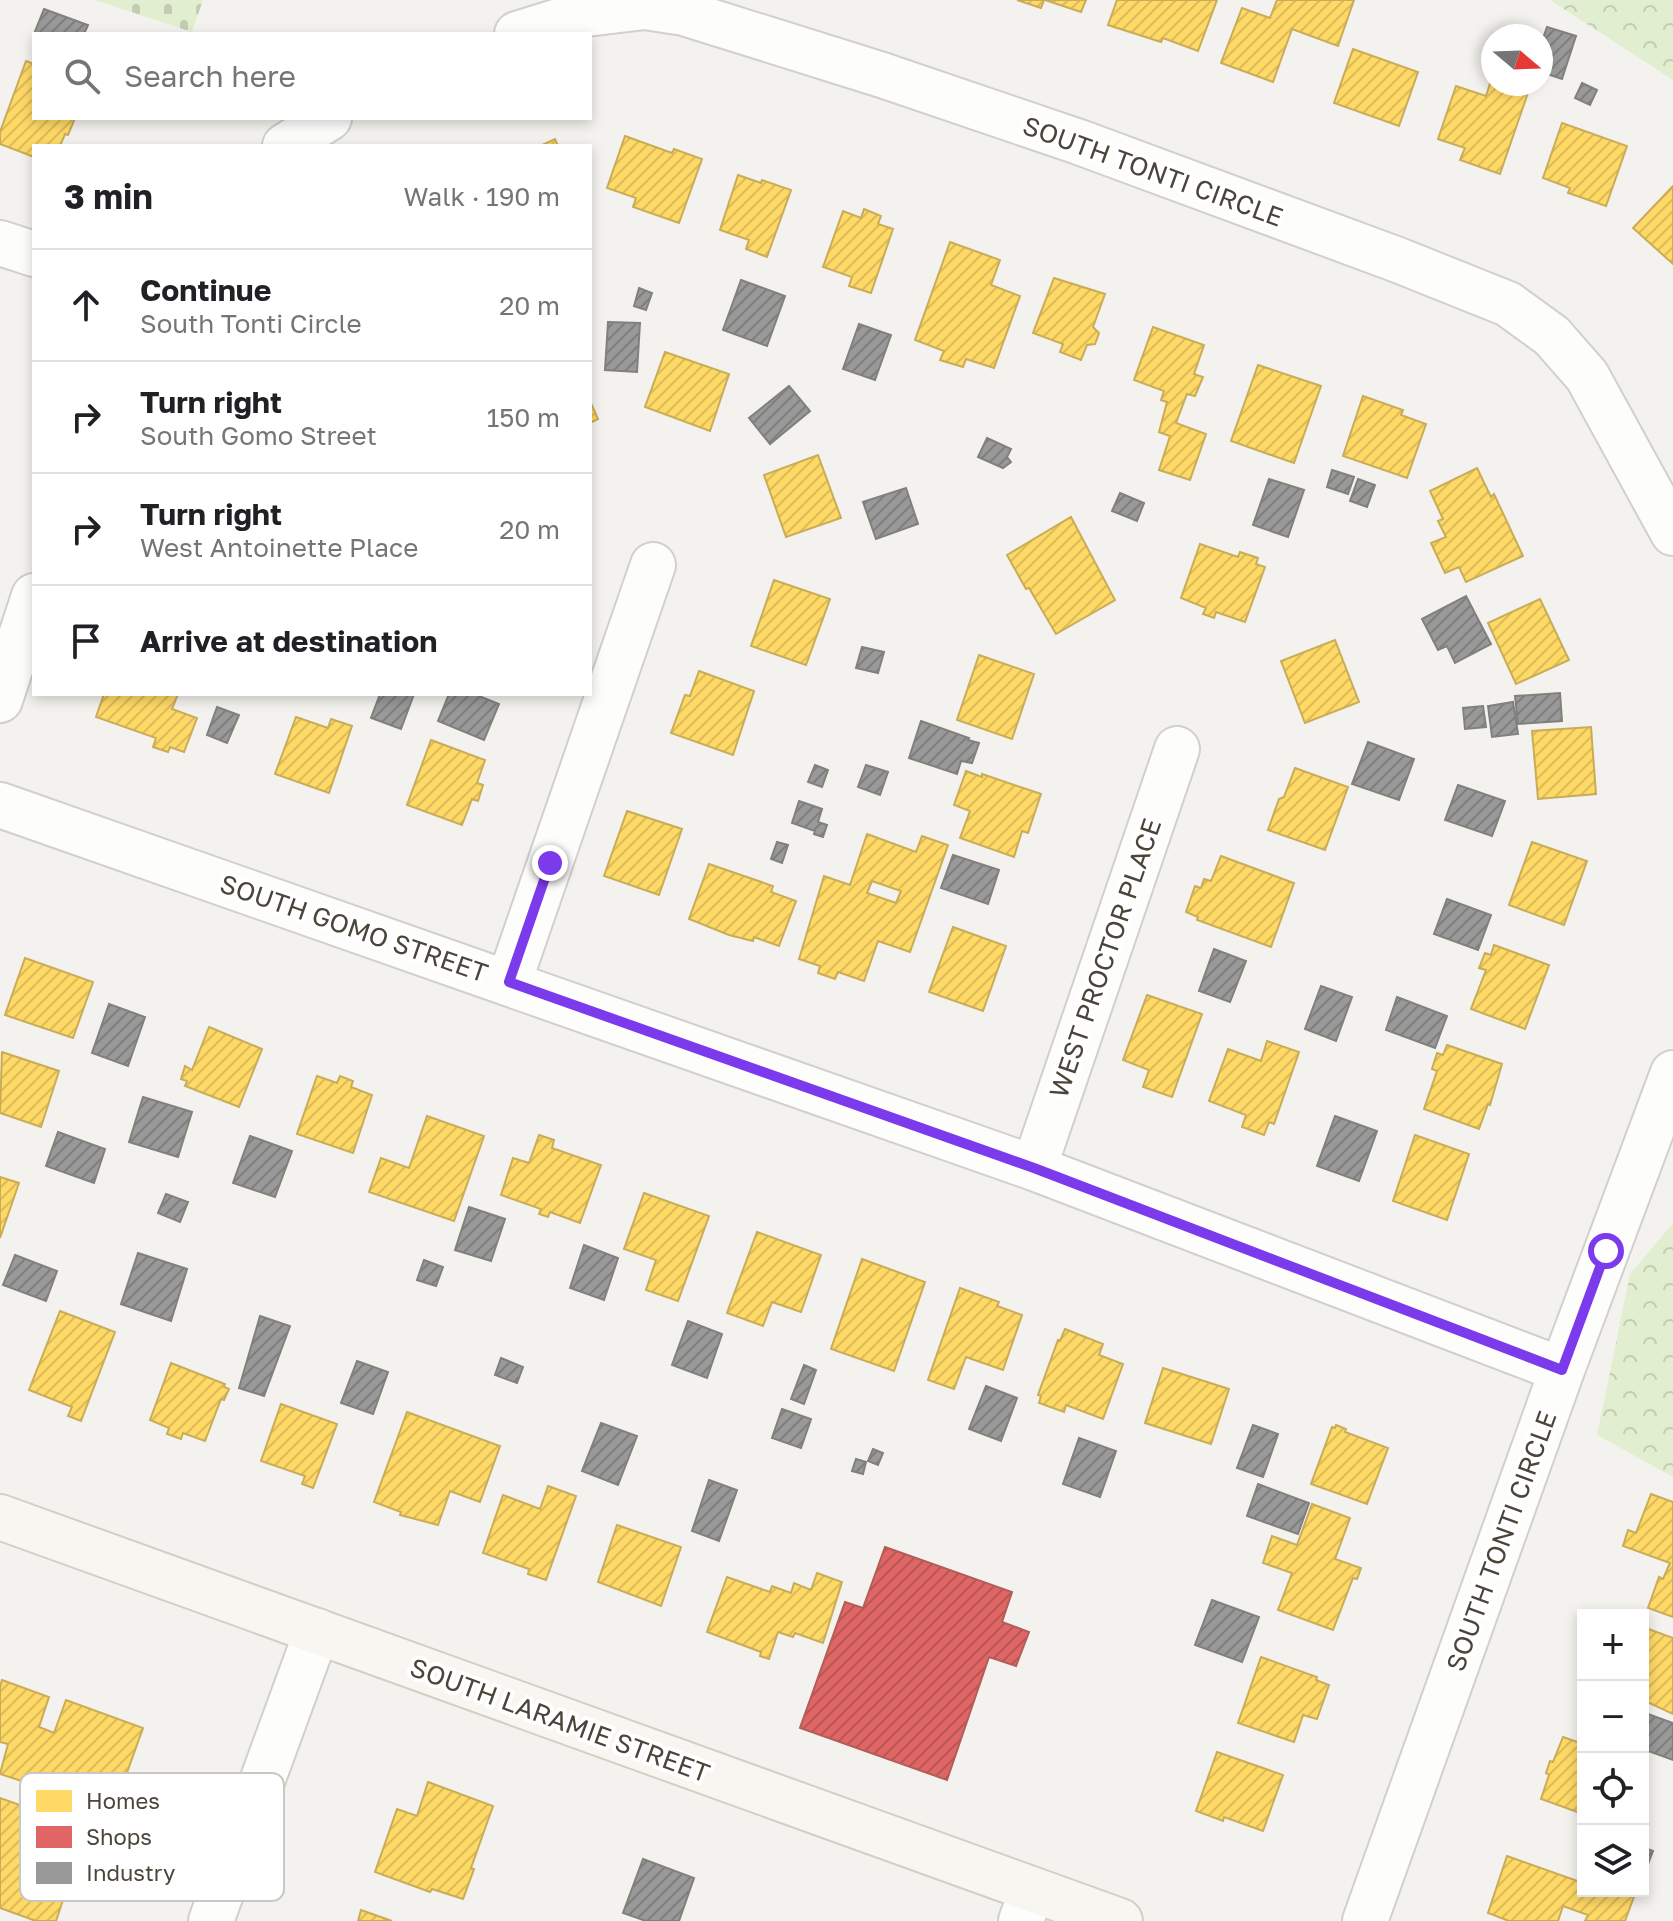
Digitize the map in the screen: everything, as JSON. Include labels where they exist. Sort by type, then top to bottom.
[{"type":"street","name":"SOUTH TONTI CIRCLE","points":[[523,32],[578,15],[645,7],[684,13],[882,75],[1079,142],[1508,304],[1552,336],[1587,376],[1673,533]]},
{"type":"street","points":[[288,144],[326,120]]},
{"type":"street","points":[[0,243],[32,253]]},
{"type":"street","points":[[509,982],[653,565]]},
{"type":"street","points":[[0,700],[32,602]]},
{"type":"street","name":"WEST PROCTOR PLACE","points":[[1034,1168],[1177,749]]},
{"type":"street","name":"SOUTH GOMO STREET","points":[[0,805],[1034,1168],[1562,1370]]},
{"type":"street","name":"SOUTH TONTI CIRCLE","points":[[1365,1921],[1562,1370],[1673,1073]]},
{"type":"street","name":"SOUTH LARAMIE STREET","points":[[0,1517],[317,1631],[1027,1906],[1120,1921]]},
{"type":"street","points":[[265,1773],[317,1631]]},
{"type":"street","points":[[211,1921],[218,1901]]},
{"type":"green space","points":[[95,0],[203,0],[192,32]]},
{"type":"green space","points":[[1550,0],[1673,0],[1673,80]]},
{"type":"green space","points":[[1673,1223],[1673,1477],[1597,1435],[1630,1274]]},
{"type":"building: Homes","points":[[1017,0],[1044,0],[1041,8]]},
{"type":"building: Homes","points":[[1045,0],[1086,0],[1081,12]]},
{"type":"building: Homes","points":[[1117,0],[1217,0],[1198,51],[1163,38],[1161,42],[1108,25]]},
{"type":"building: Homes","points":[[1277,0],[1354,0],[1338,46],[1292,29],[1273,82],[1221,63],[1242,8],[1270,18]]},
{"type":"building: Homes","points":[[1353,49],[1418,72],[1399,126],[1334,103]]},
{"type":"building: Homes","points":[[26,61],[32,63],[32,120],[74,120],[68,135],[65,134],[61,144],[32,144],[32,156],[0,144],[0,132]]},
{"type":"building: Homes","points":[[1456,86],[1481,96],[1527,96],[1500,174],[1460,160],[1465,148],[1438,139]]},
{"type":"building: Homes","points":[[1562,123],[1627,146],[1606,206],[1568,193],[1570,188],[1543,178]]},
{"type":"building: Homes","points":[[625,136],[672,153],[674,149],[702,159],[679,223],[633,207],[636,198],[607,188]]},
{"type":"building: Homes","points":[[738,175],[791,190],[767,257],[746,249],[749,240],[720,230]]},
{"type":"building: Homes","points":[[1673,186],[1673,264],[1633,228]]},
{"type":"building: Homes","points":[[864,209],[881,216],[878,224],[893,229],[871,293],[849,286],[852,277],[823,267],[843,211],[861,218]]},
{"type":"building: Homes","points":[[950,242],[1000,260],[991,285],[1020,296],[994,368],[966,359],[963,367],[940,360],[944,351],[915,340]]},
{"type":"building: Homes","points":[[1054,278],[1105,294],[1093,327],[1099,333],[1095,344],[1087,345],[1081,360],[1060,352],[1063,344],[1033,333]]},
{"type":"building: Homes","points":[[1153,327],[1204,345],[1194,374],[1203,377],[1195,396],[1187,394],[1176,423],[1206,434],[1190,480],[1159,470],[1170,436],[1159,432],[1167,402],[1161,400],[1164,391],[1134,380]]},
{"type":"building: Homes","points":[[665,352],[729,374],[710,431],[645,407]]},
{"type":"building: Homes","points":[[1258,365],[1321,386],[1294,463],[1231,441]]},
{"type":"building: Homes","points":[[1363,396],[1403,410],[1401,415],[1426,424],[1407,478],[1343,456]]},
{"type":"building: Homes","points":[[592,406],[598,419],[592,422]]},
{"type":"building: Homes","points":[[818,455],[841,518],[786,537],[764,475]]},
{"type":"building: Homes","points":[[1477,468],[1491,497],[1494,494],[1523,556],[1466,582],[1459,567],[1445,573],[1431,543],[1446,537],[1438,521],[1443,519],[1430,491]]},
{"type":"building: Homes","points":[[1071,517],[1115,600],[1056,634],[1007,555]]},
{"type":"building: Homes","points":[[1200,544],[1238,557],[1240,552],[1258,558],[1256,564],[1265,567],[1245,622],[1216,612],[1214,618],[1203,614],[1206,608],[1181,598]]},
{"type":"building: Homes","points":[[774,580],[830,599],[806,665],[751,646]]},
{"type":"building: Homes","points":[[1540,599],[1569,660],[1516,684],[1488,623]]},
{"type":"building: Homes","points":[[1335,640],[1359,702],[1305,723],[1281,661]]},
{"type":"building: Homes","points":[[979,655],[1034,674],[1012,739],[957,720]]},
{"type":"building: Homes","points":[[699,671],[754,691],[733,755],[671,733],[685,695],[690,696]]},
{"type":"building: Homes","points":[[103,696],[177,696],[172,709],[197,718],[184,752],[170,747],[168,752],[153,747],[156,738],[96,717]]},
{"type":"building: Homes","points":[[296,717],[328,728],[331,719],[352,726],[329,793],[275,774]]},
{"type":"building: Homes","points":[[1591,727],[1596,794],[1538,799],[1532,731]]},
{"type":"building: Homes","points":[[431,740],[485,760],[477,783],[483,785],[478,801],[472,799],[462,825],[407,805]]},
{"type":"building: Homes","points":[[1295,768],[1348,787],[1325,850],[1268,830]]},
{"type":"building: Homes","points":[[966,771],[1041,794],[1028,833],[1022,831],[1014,857],[960,838],[970,811],[954,805]]},
{"type":"building: Homes","points":[[627,811],[682,829],[659,895],[604,876]]},
{"type":"building: Homes","points":[[867,834],[916,852],[922,836],[948,845],[910,952],[878,941],[864,981],[838,972],[835,979],[818,973],[820,966],[799,959],[824,876],[850,885]],"holes":[[[872,881],[901,891],[896,903],[867,893]]]},
{"type":"building: Homes","points":[[1532,842],[1587,861],[1564,925],[1509,905]]},
{"type":"building: Homes","points":[[1221,856],[1294,883],[1271,947],[1197,920],[1198,917],[1186,912],[1195,886],[1201,888],[1204,879],[1211,881]]},
{"type":"building: Homes","points":[[709,864],[773,886],[771,892],[796,901],[779,946],[754,937],[753,941],[729,935],[689,919]]},
{"type":"building: Homes","points":[[953,927],[1006,946],[983,1011],[929,992]]},
{"type":"building: Homes","points":[[1494,945],[1549,965],[1525,1029],[1471,1009],[1486,970],[1479,968],[1485,953],[1491,955]]},
{"type":"building: Homes","points":[[25,958],[93,982],[73,1038],[5,1015]]},
{"type":"building: Homes","points":[[1147,995],[1202,1014],[1172,1097],[1143,1087],[1149,1070],[1123,1060]]},
{"type":"building: Homes","points":[[209,1027],[262,1049],[239,1107],[185,1086],[187,1081],[181,1079],[185,1066],[192,1070]]},
{"type":"building: Homes","points":[[1267,1041],[1299,1052],[1274,1124],[1269,1122],[1264,1135],[1242,1127],[1246,1115],[1209,1101],[1228,1049],[1261,1061]]},
{"type":"building: Homes","points":[[1447,1045],[1502,1064],[1479,1129],[1424,1109],[1437,1071],[1432,1069],[1437,1053],[1443,1055]]},
{"type":"building: Homes","points":[[2,1052],[59,1071],[41,1127],[0,1113]]},
{"type":"building: Homes","points":[[317,1076],[337,1083],[340,1076],[353,1081],[351,1087],[372,1095],[353,1153],[297,1134]]},
{"type":"building: Homes","points":[[427,1116],[484,1136],[454,1221],[369,1192],[381,1158],[409,1168]]},
{"type":"building: Homes","points":[[539,1135],[554,1140],[552,1148],[601,1165],[580,1223],[550,1212],[548,1217],[539,1214],[541,1209],[501,1195],[513,1158],[529,1163]]},
{"type":"building: Homes","points":[[1415,1135],[1469,1154],[1447,1220],[1393,1201]]},
{"type":"building: Homes","points":[[0,1177],[19,1183],[0,1238]]},
{"type":"building: Homes","points":[[644,1193],[709,1216],[678,1301],[646,1290],[656,1260],[624,1249]]},
{"type":"building: Homes","points":[[757,1232],[821,1255],[801,1312],[772,1302],[763,1326],[727,1313]]},
{"type":"building: Homes","points":[[862,1259],[925,1282],[894,1371],[831,1349]]},
{"type":"building: Homes","points":[[960,1288],[999,1302],[997,1306],[1022,1315],[1003,1370],[966,1357],[954,1389],[928,1380]]},
{"type":"building: Homes","points":[[60,1311],[115,1332],[81,1421],[68,1416],[72,1407],[29,1390]]},
{"type":"building: Homes","points":[[1065,1329],[1103,1344],[1099,1355],[1123,1364],[1103,1419],[1066,1405],[1064,1412],[1039,1403],[1041,1396],[1038,1395]]},
{"type":"building: Homes","points":[[171,1363],[225,1384],[224,1387],[229,1389],[224,1400],[221,1399],[205,1441],[183,1433],[181,1439],[167,1434],[169,1428],[150,1420]]},
{"type":"building: Homes","points":[[1163,1368],[1229,1389],[1211,1444],[1145,1423]]},
{"type":"building: Homes","points":[[281,1404],[337,1424],[313,1488],[302,1484],[305,1476],[261,1461]]},
{"type":"building: Homes","points":[[407,1412],[500,1446],[480,1502],[450,1491],[438,1525],[400,1515],[401,1512],[374,1502]]},
{"type":"building: Homes","points":[[1336,1425],[1346,1429],[1345,1432],[1388,1448],[1367,1504],[1311,1484],[1332,1427]]},
{"type":"building: Homes","points":[[548,1486],[576,1496],[546,1580],[528,1574],[529,1569],[483,1553],[503,1495],[540,1509]]},
{"type":"building: Homes","points":[[1651,1494],[1673,1502],[1673,1617],[1648,1608],[1659,1577],[1663,1579],[1670,1563],[1623,1546],[1628,1530],[1636,1533]]},
{"type":"building: Homes","points":[[1312,1504],[1350,1518],[1335,1559],[1361,1568],[1357,1579],[1353,1578],[1333,1630],[1278,1610],[1292,1573],[1263,1563],[1272,1536],[1297,1545]]},
{"type":"building: Homes","points":[[617,1525],[681,1547],[661,1606],[598,1582]]},
{"type":"building: Homes","points":[[817,1573],[842,1582],[823,1643],[795,1633],[793,1637],[778,1632],[769,1659],[760,1656],[761,1652],[707,1632],[727,1577],[770,1592],[772,1586],[791,1593],[794,1583],[811,1590]]},
{"type":"building: Homes","points":[[1649,1629],[1673,1638],[1673,1714],[1649,1703]]},
{"type":"building: Homes","points":[[1261,1657],[1317,1677],[1316,1680],[1329,1685],[1317,1719],[1303,1715],[1294,1742],[1238,1723]]},
{"type":"building: Homes","points":[[2,1680],[49,1697],[39,1727],[54,1733],[66,1700],[143,1728],[127,1773],[20,1773],[20,1780],[0,1774],[8,1744],[0,1742]]},
{"type":"building: Homes","points":[[1563,1737],[1577,1742],[1577,1812],[1541,1799],[1549,1775],[1546,1773],[1550,1761],[1553,1762]]},
{"type":"building: Homes","points":[[1217,1752],[1283,1775],[1263,1831],[1196,1811]]},
{"type":"building: Homes","points":[[428,1782],[493,1806],[463,1899],[432,1889],[430,1892],[375,1872],[397,1809],[417,1816]]},
{"type":"building: Homes","points":[[0,1798],[20,1805],[20,1901],[63,1901],[56,1921],[36,1921],[0,1908]]},
{"type":"building: Homes","points":[[1507,1856],[1577,1881],[1577,1897],[1634,1897],[1625,1921],[1585,1921],[1588,1915],[1563,1906],[1558,1921],[1509,1921],[1488,1913]]},
{"type":"building: Homes","points":[[361,1910],[392,1921],[358,1921]]},
{"type":"building: Shops","points":[[885,1547],[1012,1592],[1002,1622],[1029,1632],[1016,1666],[989,1657],[947,1780],[800,1728],[845,1602],[863,1608]]},
{"type":"building: Industry","points":[[44,9],[88,25],[85,32],[35,32]]},
{"type":"building: Industry","points":[[1553,29],[1576,36],[1562,79],[1553,76]]},
{"type":"building: Industry","points":[[1582,83],[1597,90],[1590,105],[1575,98]]},
{"type":"building: Industry","points":[[741,280],[785,296],[767,346],[723,330]]},
{"type":"building: Industry","points":[[639,288],[652,293],[646,310],[634,306]]},
{"type":"building: Industry","points":[[608,322],[640,323],[637,372],[605,370]]},
{"type":"building: Industry","points":[[859,324],[891,335],[875,380],[843,369]]},
{"type":"building: Industry","points":[[789,386],[810,411],[770,444],[749,418]]},
{"type":"building: Industry","points":[[987,438],[1011,449],[1007,457],[1011,462],[1003,468],[978,457]]},
{"type":"building: Industry","points":[[1332,470],[1354,477],[1348,494],[1327,487]]},
{"type":"building: Industry","points":[[1269,479],[1304,490],[1288,537],[1253,525]]},
{"type":"building: Industry","points":[[1358,479],[1375,485],[1367,507],[1350,501]]},
{"type":"building: Industry","points":[[906,488],[918,524],[876,539],[863,502]]},
{"type":"building: Industry","points":[[1120,493],[1144,503],[1137,521],[1112,511]]},
{"type":"building: Industry","points":[[1466,596],[1491,644],[1455,663],[1447,646],[1438,650],[1422,619]]},
{"type":"building: Industry","points":[[862,647],[884,652],[878,673],[856,668]]},
{"type":"building: Industry","points":[[1560,693],[1562,721],[1518,724],[1515,696]]},
{"type":"building: Industry","points":[[379,696],[413,696],[401,729],[371,718]]},
{"type":"building: Industry","points":[[448,696],[479,696],[499,704],[484,740],[438,721]]},
{"type":"building: Industry","points":[[1513,702],[1518,734],[1492,737],[1488,706]]},
{"type":"building: Industry","points":[[1483,706],[1486,727],[1465,729],[1463,708]]},
{"type":"building: Industry","points":[[217,707],[239,715],[227,743],[207,735]]},
{"type":"building: Industry","points":[[921,721],[979,743],[972,763],[961,761],[957,774],[909,758]]},
{"type":"building: Industry","points":[[1368,742],[1414,759],[1399,800],[1352,784]]},
{"type":"building: Industry","points":[[815,765],[828,770],[822,787],[808,782]]},
{"type":"building: Industry","points":[[866,765],[888,772],[880,795],[858,787]]},
{"type":"building: Industry","points":[[1458,785],[1505,801],[1492,836],[1445,820]]},
{"type":"building: Industry","points":[[799,801],[822,809],[818,822],[827,825],[823,837],[792,823]]},
{"type":"building: Industry","points":[[777,842],[788,845],[782,863],[771,859]]},
{"type":"building: Industry","points":[[953,855],[999,870],[988,904],[941,888]]},
{"type":"building: Industry","points":[[1447,899],[1491,915],[1478,950],[1434,934]]},
{"type":"building: Industry","points":[[1214,949],[1246,961],[1230,1002],[1199,991]]},
{"type":"building: Industry","points":[[1321,986],[1352,997],[1336,1041],[1305,1029]]},
{"type":"building: Industry","points":[[1397,997],[1447,1016],[1435,1048],[1386,1030]]},
{"type":"building: Industry","points":[[109,1004],[145,1017],[128,1066],[92,1053]]},
{"type":"building: Industry","points":[[143,1097],[192,1112],[178,1157],[129,1142]]},
{"type":"building: Industry","points":[[1335,1116],[1377,1131],[1359,1181],[1317,1166]]},
{"type":"building: Industry","points":[[58,1132],[105,1149],[94,1183],[46,1166]]},
{"type":"building: Industry","points":[[250,1136],[292,1151],[275,1197],[233,1183]]},
{"type":"building: Industry","points":[[166,1194],[188,1202],[180,1222],[158,1213]]},
{"type":"building: Industry","points":[[469,1207],[505,1219],[491,1261],[455,1250]]},
{"type":"building: Industry","points":[[584,1245],[618,1258],[604,1300],[570,1288]]},
{"type":"building: Industry","points":[[138,1253],[187,1269],[171,1321],[121,1304]]},
{"type":"building: Industry","points":[[15,1255],[57,1271],[46,1301],[3,1285]]},
{"type":"building: Industry","points":[[424,1260],[443,1267],[436,1286],[417,1280]]},
{"type":"building: Industry","points":[[260,1316],[290,1326],[264,1396],[239,1388]]},
{"type":"building: Industry","points":[[688,1321],[722,1334],[707,1378],[672,1365]]},
{"type":"building: Industry","points":[[501,1358],[523,1367],[517,1383],[495,1375]]},
{"type":"building: Industry","points":[[357,1361],[388,1372],[373,1414],[341,1403]]},
{"type":"building: Industry","points":[[804,1365],[816,1370],[804,1404],[791,1399]]},
{"type":"building: Industry","points":[[986,1386],[1017,1398],[1001,1441],[969,1429]]},
{"type":"building: Industry","points":[[782,1409],[811,1419],[801,1448],[772,1438]]},
{"type":"building: Industry","points":[[601,1423],[637,1436],[618,1485],[582,1471]]},
{"type":"building: Industry","points":[[1253,1425],[1278,1434],[1263,1477],[1237,1468]]},
{"type":"building: Industry","points":[[1079,1438],[1116,1451],[1100,1497],[1063,1484]]},
{"type":"building: Industry","points":[[873,1449],[883,1453],[878,1465],[868,1461]]},
{"type":"building: Industry","points":[[856,1459],[866,1462],[863,1474],[852,1471]]},
{"type":"building: Industry","points":[[709,1480],[737,1490],[719,1541],[692,1531]]},
{"type":"building: Industry","points":[[1258,1484],[1309,1503],[1298,1534],[1247,1516]]},
{"type":"building: Industry","points":[[1212,1600],[1259,1617],[1242,1662],[1195,1645]]},
{"type":"building: Industry","points":[[1649,1714],[1673,1723],[1673,1760],[1649,1751]]},
{"type":"building: Industry","points":[[643,1859],[694,1878],[679,1921],[646,1921],[623,1913]]},
{"type":"route","points":[[550,863],[509,982],[1034,1168],[1562,1370],[1606,1251]]}]
